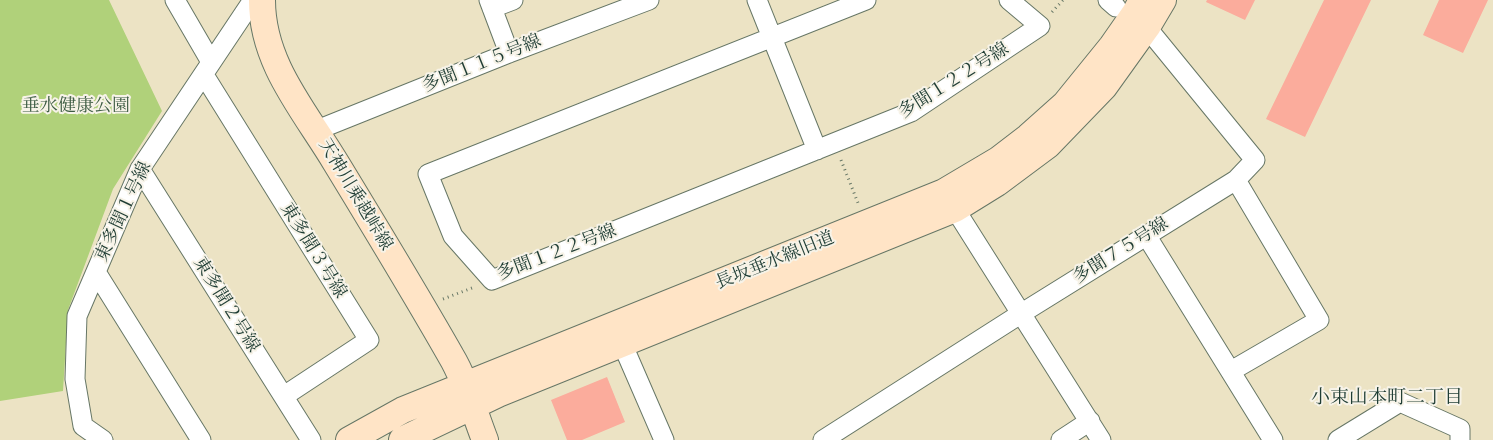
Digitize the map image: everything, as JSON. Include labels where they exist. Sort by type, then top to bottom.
[{"type":"street","points":[[175,0],[207,68]]},
{"type":"street","name":"東多聞１号線","points":[[103,440],[83,426],[75,379],[77,316],[140,169],[252,0]]},
{"type":"street","name":"天神川乗越峠線","points":[[262,0],[262,16],[274,62],[287,87],[317,130],[453,358],[485,440]]},
{"type":"street","points":[[509,53],[490,4],[513,0]]},
{"type":"street","name":"多聞１１５号線","points":[[317,130],[648,0]]},
{"type":"street","points":[[757,0],[772,37],[826,146]]},
{"type":"street","name":"多聞１２２号線","points":[[866,0],[428,174],[453,236],[492,280],[911,112],[1040,26],[1009,0]]},
{"type":"street","name":"長坂垂水線旧道","points":[[349,440],[403,410],[468,396],[950,200],[1028,137],[1065,104],[1112,46],[1130,10],[1163,0]]},
{"type":"street","name":"多聞７５号線","points":[[823,440],[1236,180],[1255,160],[1130,10]]},
{"type":"street","name":"東多聞３号線","points":[[207,68],[369,340],[284,396]]},
{"type":"street","name":"東多聞２号線","points":[[140,169],[312,440]]},
{"type":"street","points":[[1230,371],[1319,320],[1236,180]]},
{"type":"street","points":[[950,200],[1101,440]]},
{"type":"street","points":[[1146,235],[1273,440]]},
{"type":"street","points":[[96,272],[201,440]]},
{"type":"street","points":[[618,335],[664,440]]},
{"type":"street","name":"長坂垂水線旧道","points":[[402,440],[468,396]]},
{"type":"street","points":[[1338,440],[1400,402],[1460,429],[1460,440]]},
{"type":"street","points":[[1061,440],[1090,422]]},
{"type":"path","points":[[826,146],[860,207]]},
{"type":"path","points":[[422,306],[492,280]]},
{"type":"green space","name":"垂水健康公園","points":[[0,0],[109,0],[162,111],[113,189],[68,310],[63,391],[0,401]]},
{"type":"building","points":[[1207,0],[1255,0],[1245,20],[1206,2]]},
{"type":"building","points":[[1324,0],[1371,0],[1305,137],[1266,119]]},
{"type":"building","points":[[1439,0],[1488,0],[1463,53],[1423,35]]},
{"type":"building","points":[[607,377],[625,422],[582,440],[567,440],[551,400]]},
{"type":"district","name":"小束山本町二丁目","points":[[1387,398]]}]
